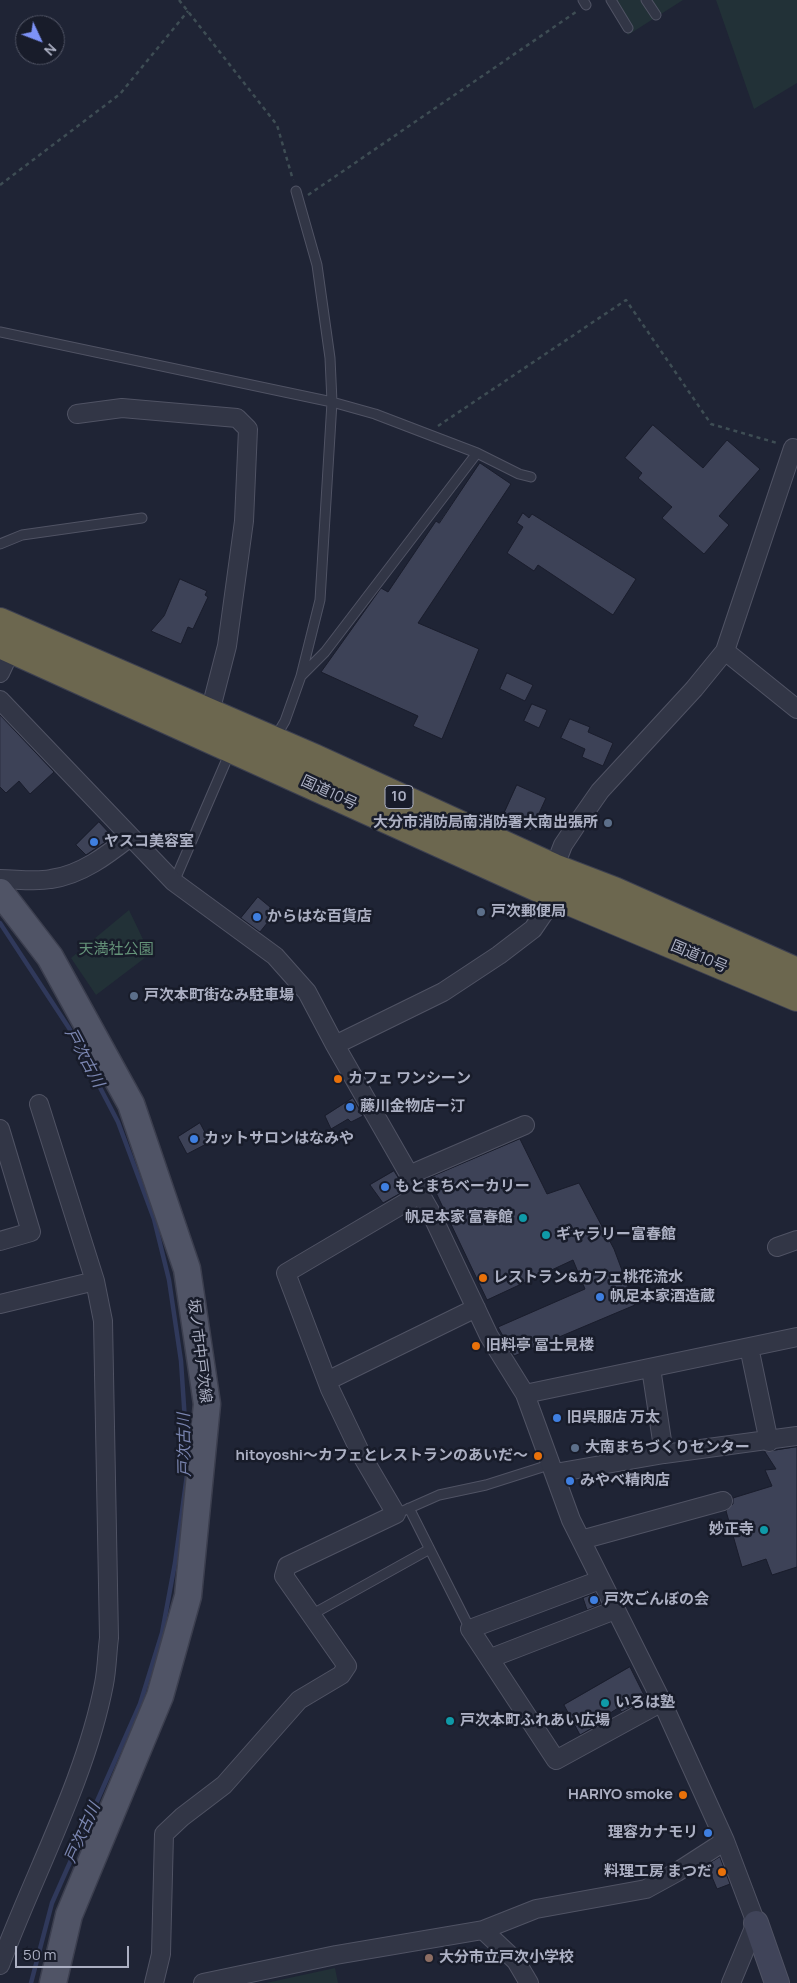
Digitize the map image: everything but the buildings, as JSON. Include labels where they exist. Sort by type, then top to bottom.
[{"type":"highway","name":"国道10号","points":[[6,644],[210,712],[273,741],[552,881],[797,997]]},
{"type":"highway","name":"国道10号","points":[[6,644],[232,748],[552,881],[614,891],[797,972]]},
{"type":"main road","name":"坂ノ市中戸次線","points":[[0,892],[50,957],[130,1104],[187,1269],[207,1404],[188,1596],[160,1696],[69,1915],[52,1983]]},
{"type":"street","points":[[77,414],[122,408],[237,418],[248,429],[244,521],[227,646],[210,712]]},
{"type":"street","points":[[335,1045],[443,992],[499,955],[533,929],[546,910],[552,881],[563,845],[600,792],[694,689],[725,651],[795,449]]},
{"type":"street","points":[[725,651],[797,709]]},
{"type":"street","points":[[0,700],[174,882],[275,956],[307,992],[420,1194],[489,1336],[525,1394],[571,1520],[662,1702],[725,1841],[756,1922],[776,1983]]},
{"type":"street","points":[[0,879],[51,880],[71,874],[103,858],[130,836]]},
{"type":"street","points":[[0,1965],[59,1822],[87,1744],[104,1683],[109,1638],[104,1321],[95,1281],[39,1104]]},
{"type":"street","points":[[409,1175],[525,1125]]},
{"type":"street","points":[[0,1129],[31,1232],[0,1241]]},
{"type":"street","points":[[154,1983],[161,1954],[164,1834],[182,1816],[224,1785],[299,1700],[342,1675],[347,1666],[284,1576],[287,1566],[402,1511],[362,1456],[327,1381],[286,1273],[420,1194]]},
{"type":"street","points":[[777,1247],[797,1240]]},
{"type":"street","points":[[0,1304],[95,1281]]},
{"type":"street","points":[[327,1381],[476,1308]]},
{"type":"street","points":[[525,1394],[797,1338]]},
{"type":"street","points":[[749,1348],[769,1442]]},
{"type":"street","points":[[651,1368],[664,1454]]},
{"type":"street","points":[[553,1468],[769,1442],[797,1436]]},
{"type":"street","points":[[581,1540],[723,1501]]},
{"type":"street","points":[[600,1580],[470,1629],[491,1658],[556,1760],[662,1702]]},
{"type":"street","points":[[491,1658],[615,1610]]},
{"type":"street","points":[[203,1983],[336,1955],[483,1930],[536,1909],[646,1889],[725,1841]]},
{"type":"street","points":[[731,1983],[756,1922]]},
{"type":"street","points":[[483,1930],[516,1961],[529,1983]]},
{"type":"lane","points":[[611,0],[628,28]]},
{"type":"lane","points":[[646,0],[656,15]]},
{"type":"lane","points":[[273,741],[285,721],[301,676],[320,600],[332,402],[330,358],[316,265],[296,191]]},
{"type":"lane","points":[[0,332],[332,402],[375,414],[477,453],[519,474],[531,477]]},
{"type":"lane","points":[[301,676],[325,652],[477,453]]},
{"type":"lane","points":[[0,544],[22,535],[142,518]]},
{"type":"lane","points":[[174,882],[232,748]]},
{"type":"lane","points":[[470,1629],[428,1550],[402,1511],[439,1495],[553,1468]]},
{"type":"lane","points":[[311,1615],[428,1550]]},
{"type":"path","points":[[179,0],[277,125],[296,191]]},
{"type":"path","points":[[299,202],[584,3]]},
{"type":"path","points":[[0,185],[120,94],[188,11]]},
{"type":"path","points":[[425,434],[626,300],[711,424],[795,449]]},
{"type":"green space","points":[[607,0],[683,0],[628,35]]},
{"type":"green space","points":[[716,0],[797,0],[797,83],[754,109]]},
{"type":"green space","name":"天満社公園","points":[[129,910],[150,954],[96,995],[71,958]]},
{"type":"green space","points":[[335,1968],[338,1983],[266,1983]]},
{"type":"waterway","name":"戸次古川","points":[[0,923],[69,1028],[118,1122],[154,1219],[169,1280],[181,1361],[188,1467],[175,1563],[162,1633],[140,1704],[52,1903],[31,1983]]},
{"type":"place","name":"大分市消防局南消防署大南出張所","points":[[608,823]]},
{"type":"place","name":"ヤスコ美容室","points":[[94,842]]},
{"type":"place","name":"戸次郵便局","points":[[481,912]]},
{"type":"place","name":"からはな百貨店","points":[[257,917]]},
{"type":"place","name":"戸次本町街なみ駐車場","points":[[134,996]]},
{"type":"place","name":"カフェ ワンシーン","points":[[338,1079]]},
{"type":"place","name":"藤川金物店ー汀","points":[[350,1107]]},
{"type":"place","name":"カットサロンはなみや","points":[[194,1139]]},
{"type":"place","name":"もとまちベーカリー","points":[[385,1187]]},
{"type":"place","name":"帆足本家 富春館","points":[[523,1218]]},
{"type":"place","name":"ギャラリー富春館","points":[[546,1235]]},
{"type":"place","name":"レストラン&カフェ桃花流水","points":[[483,1278]]},
{"type":"place","name":"帆足本家酒造蔵","points":[[600,1297]]},
{"type":"place","name":"旧料亭 冨士見楼","points":[[476,1346]]},
{"type":"place","name":"旧呉服店 万太","points":[[557,1418]]},
{"type":"place","name":"大南まちづくりセンター","points":[[575,1448]]},
{"type":"place","name":"hitoyoshi～カフェとレストランのあいだ～","points":[[538,1456]]},
{"type":"place","name":"みやべ精肉店","points":[[570,1481]]},
{"type":"place","name":"妙正寺","points":[[764,1530]]},
{"type":"place","name":"戸次ごんぼの会","points":[[594,1600]]},
{"type":"place","name":"いろは塾","points":[[605,1703]]},
{"type":"place","name":"戸次本町ふれあい広場","points":[[450,1721]]},
{"type":"place","name":"HARIYO smoke","points":[[683,1795]]},
{"type":"place","name":"理容カナモリ","points":[[708,1833]]},
{"type":"place","name":"料理工房 まつだ","points":[[722,1872]]},
{"type":"place","name":"大分市立戸次小学校","points":[[429,1958]]}]
